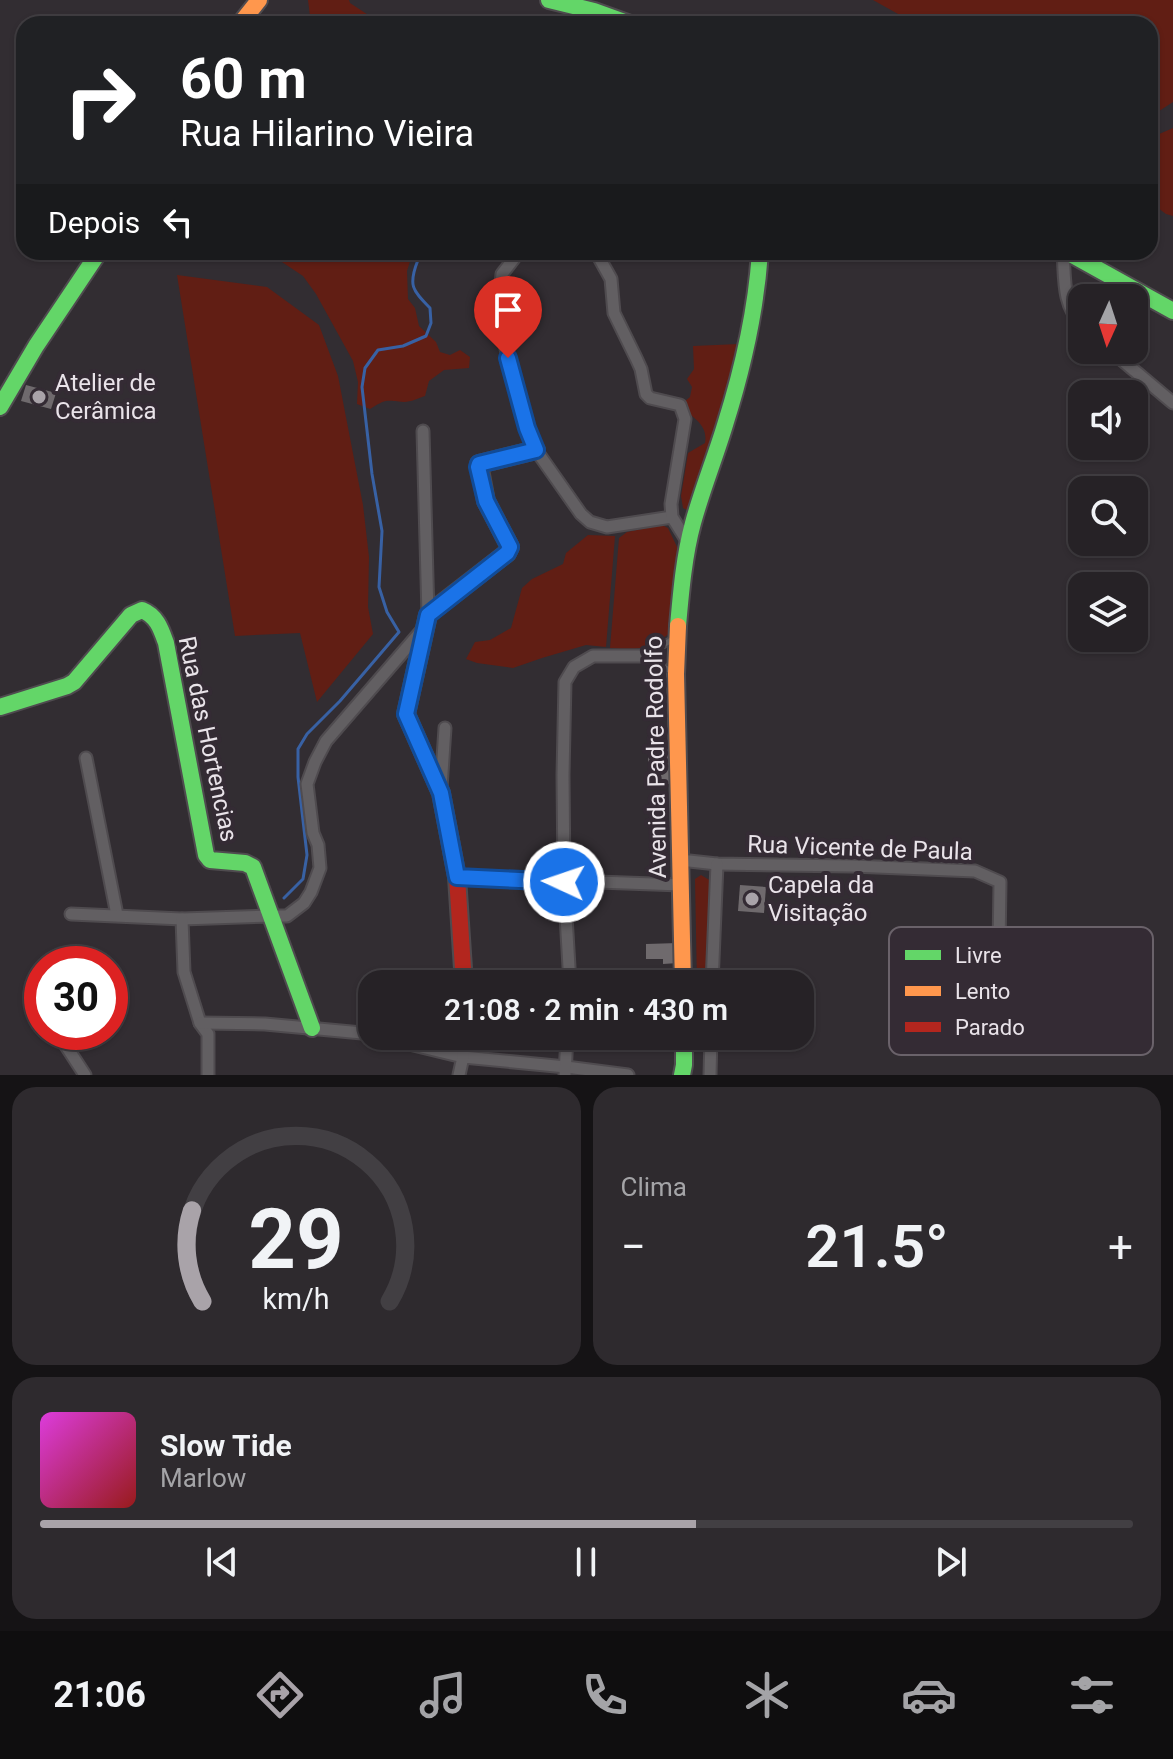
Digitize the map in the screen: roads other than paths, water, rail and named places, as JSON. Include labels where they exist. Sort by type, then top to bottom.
[{"type":"street","points":[[246,16],[259,0]]},
{"type":"street","points":[[549,0],[608,16]]},
{"type":"street","points":[[0,407],[36,346],[94,260]]},
{"type":"street","points":[[513,260],[502,274],[498,311],[527,428],[536,450],[583,516],[594,524],[607,527],[672,517]]},
{"type":"street","points":[[600,260],[611,279],[614,313],[641,369],[646,394],[650,398],[680,405],[685,419],[671,504],[672,517],[689,544]]},
{"type":"street","name":"Avenida Padre Rodolfo","points":[[683,970],[677,636],[693,523],[745,357],[760,260]]},
{"type":"street","points":[[1065,260],[1068,304]]},
{"type":"street","points":[[1080,260],[1173,311]]},
{"type":"street","points":[[1127,364],[1173,403]]},
{"type":"street","points":[[423,431],[426,621],[406,714],[441,793],[457,877],[463,970]]},
{"type":"street","points":[[71,914],[182,919],[287,916],[304,903],[320,868],[307,784],[315,762],[326,741],[426,621],[507,553],[510,547],[486,501],[479,464],[536,450]]},
{"type":"street","name":"Rua das Hortencias","points":[[0,707],[74,682],[131,615],[144,610],[152,614],[166,643],[206,855],[210,860],[245,863],[253,867],[312,1028]]},
{"type":"street","points":[[569,970],[564,882],[565,682],[574,667],[593,656],[645,656]]},
{"type":"street","points":[[441,793],[445,728]]},
{"type":"street","points":[[86,758],[117,915]]},
{"type":"street","name":"Rua Vicente de Paula","points":[[680,860],[717,864],[975,871],[1000,882],[999,927]]},
{"type":"street","points":[[713,970],[717,864]]},
{"type":"street","points":[[457,877],[681,885]]},
{"type":"street","points":[[182,919],[184,972],[200,1023],[208,1034],[208,1075]]},
{"type":"street","points":[[200,1023],[312,1028],[358,1034]]},
{"type":"street","points":[[69,1050],[85,1075]]},
{"type":"street","points":[[433,1050],[565,1071],[628,1075]]},
{"type":"street","points":[[459,1075],[463,1050]]},
{"type":"street","points":[[565,1071],[566,1050]]},
{"type":"street","points":[[682,1075],[684,1050]]},
{"type":"street","points":[[710,1075],[711,1050]]},
{"type":"lane","points":[[676,674],[645,656],[677,636]]},
{"type":"waterway","points":[[284,898],[303,879],[307,855],[298,749],[307,734],[340,701],[399,632],[387,612],[379,587],[382,531],[362,387],[365,368],[378,350],[403,346],[426,336],[431,323],[430,308],[419,296],[413,281],[418,260]]},
{"type":"place","name":"Atelier de Cerâmica","points":[[39,397]]},
{"type":"place","name":"Capela da Visitação","points":[[752,899]]}]
